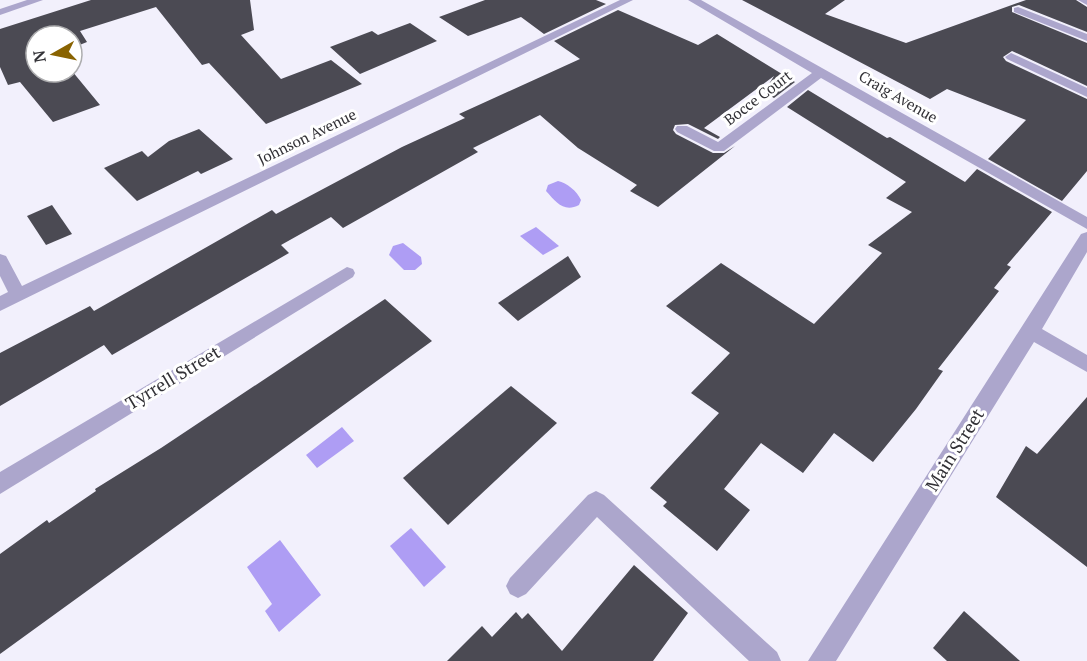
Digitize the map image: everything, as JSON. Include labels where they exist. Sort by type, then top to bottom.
[{"type":"street","points":[[0,12],[38,0]]},
{"type":"street","name":"Johnson Avenue","points":[[0,304],[628,0]]},
{"type":"street","name":"Craig Avenue","points":[[693,0],[1087,224]]},
{"type":"street","points":[[1083,0],[1087,2]]},
{"type":"street","points":[[1018,10],[1087,38]]},
{"type":"street","points":[[1011,57],[1087,93]]},
{"type":"street","name":"Bocce Court","points":[[682,129],[719,148],[821,72]]},
{"type":"street","name":"Main Street","points":[[821,661],[1031,331],[1087,238]]},
{"type":"street","points":[[0,260],[18,295]]},
{"type":"street","name":"Tyrrell Street","points":[[0,484],[347,273]]},
{"type":"street","points":[[1031,331],[1087,364]]},
{"type":"street","points":[[518,586],[596,502],[768,661]]},
{"type":"shaded area","points":[[558,181],[577,194],[581,200],[579,205],[565,207],[546,191],[548,185]]},
{"type":"shaded area","points":[[536,227],[559,246],[543,255],[520,236]]},
{"type":"shaded area","points":[[403,243],[421,257],[422,264],[415,270],[404,270],[389,255],[393,246]]},
{"type":"shaded area","points":[[342,427],[354,441],[317,468],[306,455]]},
{"type":"shaded area","points":[[411,528],[446,567],[424,587],[390,546]]},
{"type":"shaded area","points":[[280,540],[321,595],[279,632],[265,611],[272,604],[247,567]]},
{"type":"building","points":[[91,0],[250,0],[254,30],[241,35],[281,79],[331,60],[362,84],[266,124],[209,63],[202,65],[156,7],[84,30],[84,24],[24,24],[24,84],[83,84],[100,105],[53,122],[20,82],[8,85],[0,67],[0,29]]},
{"type":"building","points":[[485,0],[596,0],[606,4],[544,34],[521,17],[468,36],[439,17]]},
{"type":"building","points":[[742,0],[845,0],[825,14],[906,43],[1026,0],[1076,0],[1087,7],[1087,32],[1019,5],[1012,7],[1012,12],[1087,43],[1087,86],[1012,51],[1003,57],[1006,61],[1087,99],[1087,171],[1062,201],[988,159],[1026,120],[947,89],[930,99]]},
{"type":"building","points":[[618,10],[698,45],[717,34],[795,82],[774,98],[764,92],[774,76],[704,128],[720,137],[718,139],[688,124],[675,125],[673,130],[676,134],[713,153],[724,153],[735,146],[658,207],[630,191],[637,185],[578,148],[540,115],[473,148],[478,152],[343,228],[331,217],[281,245],[289,253],[112,355],[104,345],[0,406],[0,353],[90,306],[94,311],[272,210],[276,214],[402,147],[465,118],[459,114],[580,59],[554,41]]},
{"type":"building","points":[[410,23],[437,41],[360,74],[330,47],[372,31],[378,35]]},
{"type":"building","points":[[808,90],[965,182],[977,169],[1052,212],[1007,265],[1011,267],[994,288],[999,291],[938,369],[943,371],[916,409],[873,462],[834,433],[803,473],[761,443],[724,489],[750,510],[717,551],[663,506],[667,502],[650,488],[719,413],[691,393],[730,353],[666,306],[721,263],[814,324],[882,253],[868,245],[912,212],[886,198],[906,182],[787,107]]},
{"type":"building","points":[[199,129],[233,159],[201,174],[198,171],[137,201],[104,168],[142,151],[148,157],[169,141]]},
{"type":"building","points":[[52,205],[72,234],[46,245],[27,216]]},
{"type":"building","points":[[568,256],[581,277],[518,321],[498,303]]},
{"type":"building","points":[[385,299],[432,341],[0,654],[0,554],[47,520],[49,523],[96,491],[95,489],[161,448]]},
{"type":"building","points":[[511,386],[557,423],[448,525],[403,478]]},
{"type":"building","points":[[1087,397],[1087,567],[996,497],[1026,446],[1037,454]]},
{"type":"building","points":[[634,565],[688,613],[653,661],[447,661],[482,626],[492,637],[516,612],[522,619],[528,613],[562,651]]},
{"type":"building","points":[[964,611],[1020,661],[947,661],[933,648]]}]
